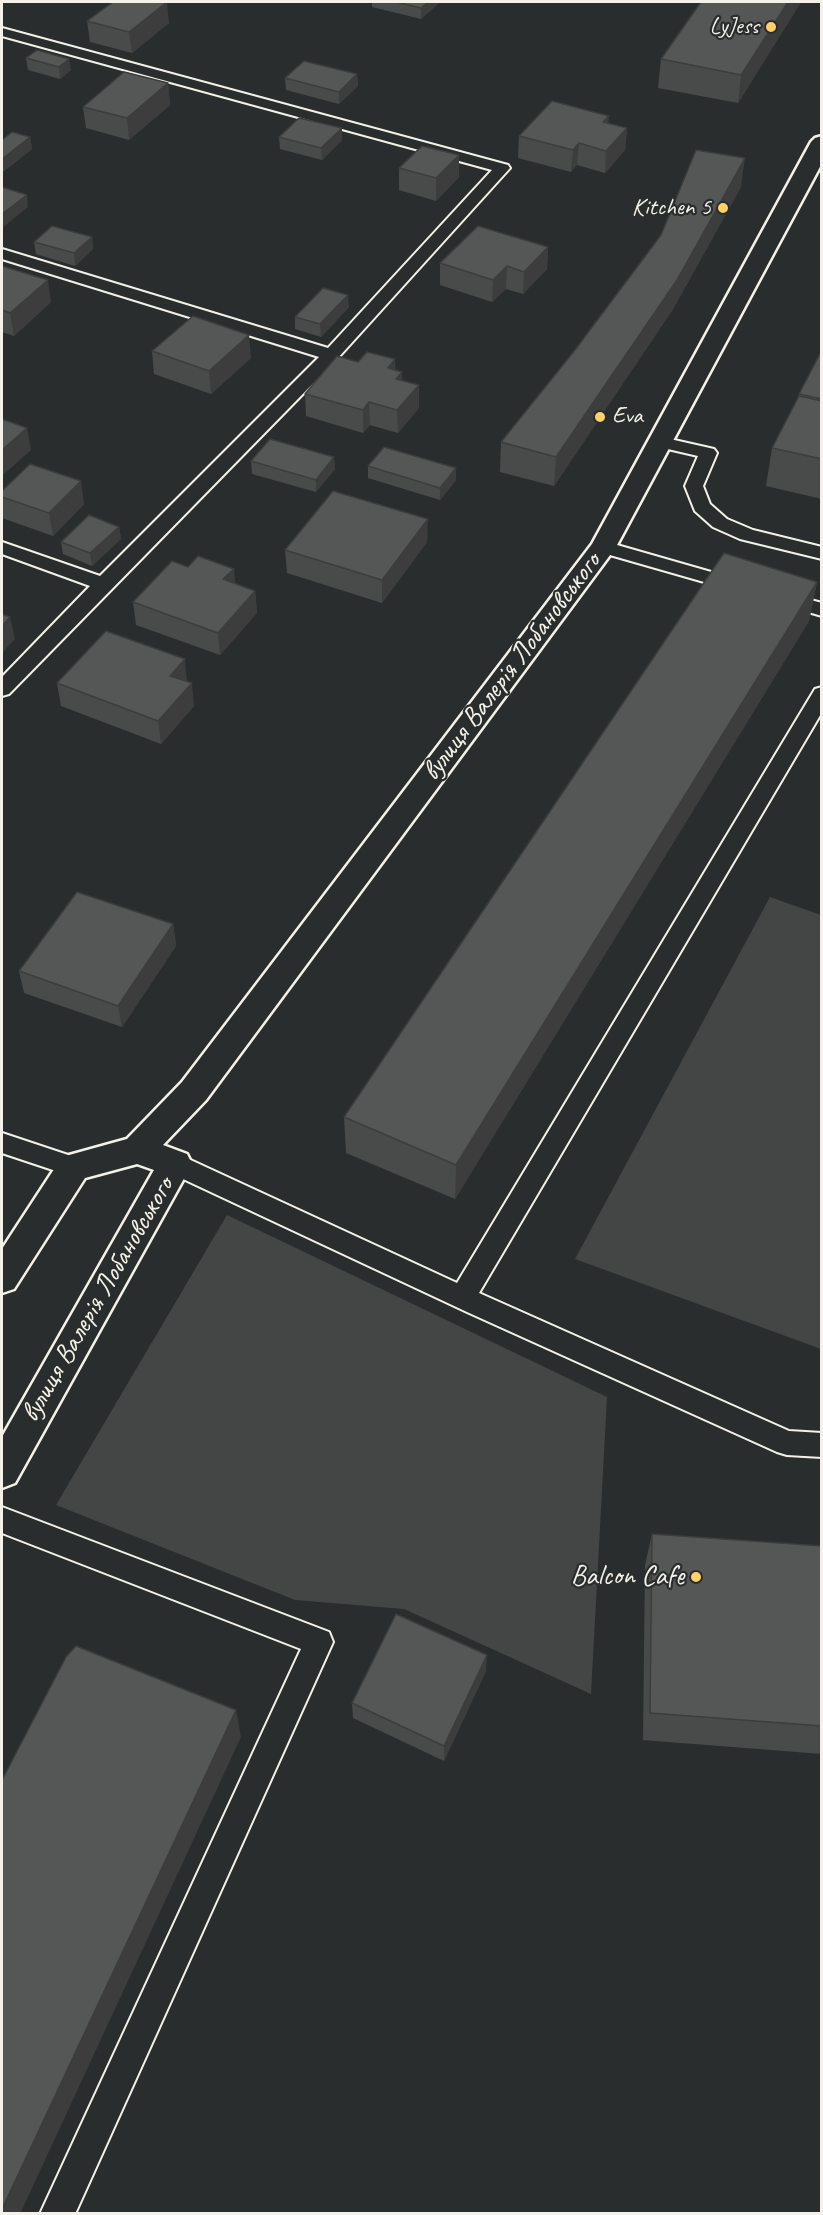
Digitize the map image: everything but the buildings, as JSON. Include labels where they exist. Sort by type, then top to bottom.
[{"type":"street","name":"вулиця Валерія Лобановського","points":[[74,1167],[138,1150],[194,1091],[603,547],[661,442],[726,315],[822,142]]},
{"type":"street","name":"вулиця Валерія Лобановського","points":[[2,1471],[175,1164],[138,1150]]},
{"type":"street","points":[[2,1278],[74,1167]]},
{"type":"lane","points":[[2,32],[502,168],[331,355],[2,689]]},
{"type":"lane","points":[[2,254],[331,355]]},
{"type":"lane","points":[[661,442],[708,453],[694,486],[702,507],[720,523],[747,535],[822,553]]},
{"type":"lane","points":[[603,547],[822,610]]},
{"type":"lane","points":[[2,548],[103,584]]},
{"type":"lane","points":[[464,1298],[822,694]]},
{"type":"lane","points":[[2,1143],[74,1167]]},
{"type":"lane","points":[[175,1164],[464,1298],[787,1443],[822,1445]]},
{"type":"lane","points":[[2,1520],[319,1642],[57,2214]]},
{"type":"shaded area","points":[[770,897],[821,915],[821,1349],[575,1259]]},
{"type":"shaded area","points":[[227,1215],[607,1397],[591,1694],[404,1609],[295,1600],[56,1505]]},
{"type":"place","name":"LyJess","points":[[771,27]]},
{"type":"place","name":"Kitchen 5","points":[[723,208]]},
{"type":"place","name":"Eva","points":[[600,417]]},
{"type":"place","name":"Balcon Cafe","points":[[696,1577]]}]
